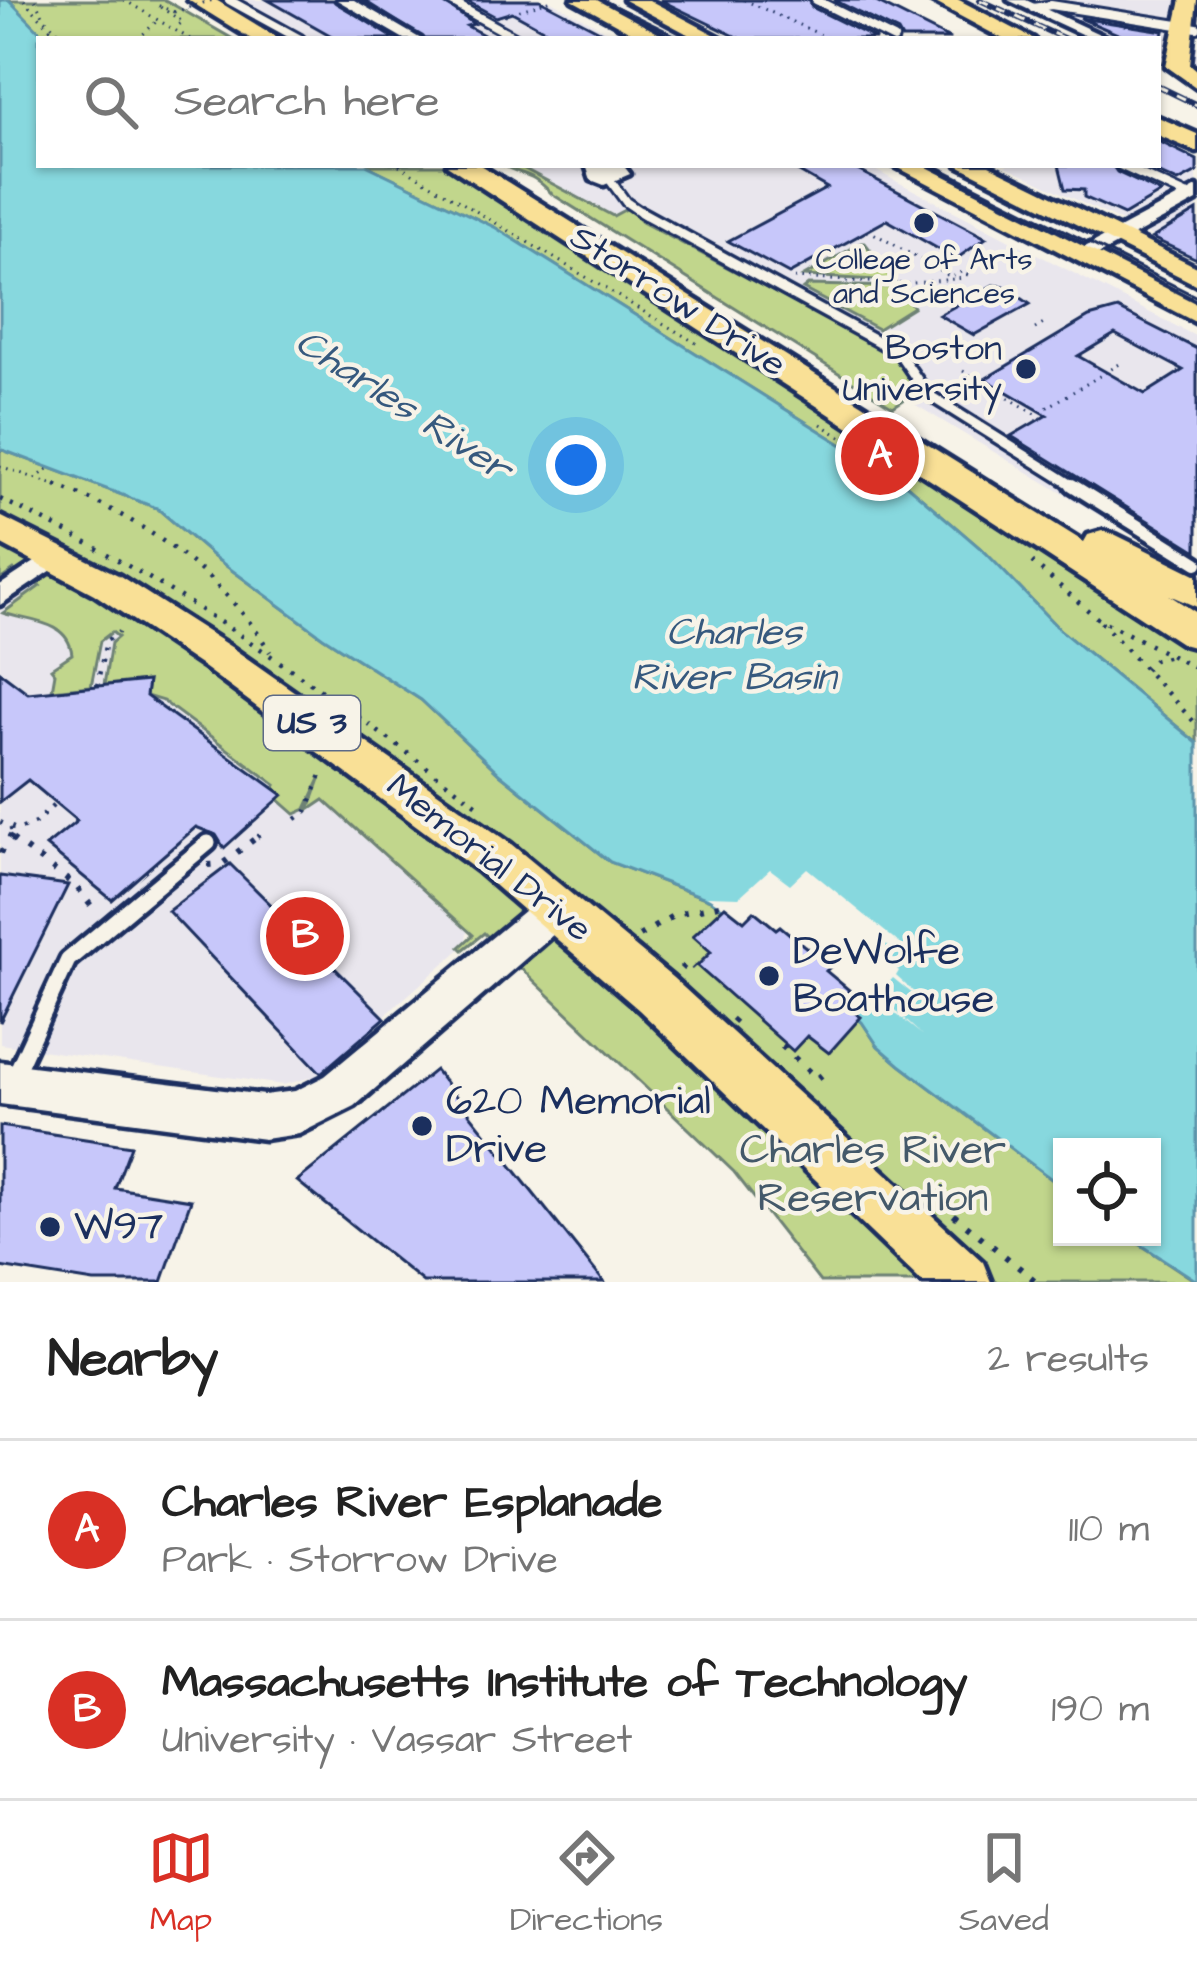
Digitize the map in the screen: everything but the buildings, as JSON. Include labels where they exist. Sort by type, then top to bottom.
[{"type":"highway","points":[[199,0],[263,36]]},
{"type":"highway","points":[[1179,72],[1192,27],[1192,0]]},
{"type":"highway","points":[[932,5],[978,36]]},
{"type":"highway","points":[[932,5],[1014,36]]},
{"type":"highway","points":[[175,8],[236,36]]},
{"type":"highway","points":[[1161,105],[1197,123]]},
{"type":"highway","points":[[1161,126],[1197,144]]},
{"type":"highway","name":"Storrow Drive","points":[[466,168],[1197,633]]},
{"type":"highway","name":"Storrow Drive","points":[[497,168],[1197,607]]},
{"type":"highway","name":"Memorial Drive","points":[[0,528],[136,604],[295,711],[457,829],[656,994],[963,1282]]},
{"type":"highway","points":[[1090,539],[1197,592]]},
{"type":"highway","name":"Memorial Drive","points":[[875,1203],[932,1282]]},
{"type":"main road","points":[[582,0],[653,36]]},
{"type":"main road","points":[[643,1],[707,36]]},
{"type":"main road","points":[[911,168],[1197,315]]},
{"type":"main road","points":[[976,168],[1197,277]]},
{"type":"main road","points":[[5,1084],[246,1116],[299,1112],[340,1091],[556,908]]},
{"type":"street","points":[[344,0],[409,36]]},
{"type":"street","points":[[1016,0],[1096,36]]},
{"type":"street","points":[[595,168],[597,177],[610,180]]},
{"type":"street","points":[[1081,255],[1193,195]]},
{"type":"street","points":[[0,597],[56,556]]},
{"type":"lane","points":[[230,0],[295,36]]},
{"type":"lane","points":[[448,0],[513,36]]},
{"type":"lane","points":[[816,0],[888,36]]},
{"type":"lane","points":[[1033,8],[1051,5],[1192,27]]},
{"type":"lane","points":[[1127,168],[1193,195]]},
{"type":"lane","points":[[610,180],[626,202],[652,219],[899,353],[927,394],[1197,563]]},
{"type":"lane","points":[[5,1084],[68,960],[208,843]]},
{"type":"path","points":[[24,0],[61,36]]},
{"type":"path","points":[[35,0],[61,36]]},
{"type":"path","points":[[124,0],[185,36]]},
{"type":"path","points":[[174,29],[183,22],[175,8],[157,5],[175,12],[213,0]]},
{"type":"path","points":[[505,23],[511,22],[501,16],[552,0]]},
{"type":"path","points":[[745,0],[823,36]]},
{"type":"path","points":[[141,36],[158,20]]},
{"type":"path","points":[[404,168],[701,346]]},
{"type":"path","points":[[793,278],[903,284],[967,277],[962,272],[952,277],[868,230]]},
{"type":"path","points":[[1035,329],[1047,322]]},
{"type":"path","points":[[963,371],[1036,414],[1123,362]]},
{"type":"path","points":[[857,445],[846,437],[895,410]]},
{"type":"path","points":[[812,412],[872,447]]},
{"type":"path","points":[[0,466],[114,510],[154,538],[239,613],[272,658]]},
{"type":"path","points":[[35,478],[51,466]]},
{"type":"path","points":[[0,499],[102,549]]},
{"type":"path","points":[[1031,561],[1097,618],[1197,725]]},
{"type":"path","points":[[1097,618],[1197,669]]},
{"type":"path","points":[[97,686],[106,641],[119,632]]},
{"type":"path","points":[[1144,671],[1154,661],[1171,656]]},
{"type":"path","points":[[296,819],[307,811],[322,775]]},
{"type":"path","points":[[0,822],[11,828],[35,824],[56,803]]},
{"type":"path","points":[[0,853],[11,839],[11,828]]},
{"type":"path","points":[[211,867],[266,830]]},
{"type":"path","points":[[11,839],[35,862],[69,875],[105,928]]},
{"type":"path","points":[[639,936],[676,914],[717,907]]},
{"type":"path","points":[[678,972],[688,962],[694,968]]},
{"type":"path","points":[[732,1022],[742,1011]]},
{"type":"path","points":[[782,1046],[817,1079],[825,1072]]},
{"type":"path","points":[[788,1073],[801,1060]]},
{"type":"shaded area","points":[[221,0],[549,0],[616,36],[286,36]]},
{"type":"shaded area","points":[[1027,0],[1197,0],[1197,75],[1161,58],[1161,36],[1109,36]]},
{"type":"shaded area","points":[[1161,165],[1197,170],[1197,258],[1010,168]]},
{"type":"shaded area","name":"Boston University","points":[[522,168],[871,168],[1197,337],[1197,574]]},
{"type":"shaded area","points":[[35,586],[51,586],[325,788],[468,926],[465,945],[316,1076],[283,1085],[0,1044],[0,611]]},
{"type":"green space","points":[[9,0],[165,0],[228,36],[44,36]]},
{"type":"green space","points":[[372,168],[452,168],[781,378],[833,420],[862,431],[1197,648],[1197,743],[1060,630],[986,553],[908,486],[496,228]]},
{"type":"green space","points":[[510,168],[523,168],[613,216],[628,208],[642,222],[893,355],[917,391],[893,407],[532,177]]},
{"type":"green space","points":[[861,243],[894,281],[804,276]]},
{"type":"green space","points":[[808,285],[900,287],[913,307],[878,329],[803,289]]},
{"type":"green space","name":"Charles River Reservation","points":[[0,449],[157,508],[214,557],[323,637],[421,700],[500,774],[610,862],[713,901],[862,1022],[878,1046],[900,1065],[1053,1180],[1053,1246],[1143,1246],[1197,1282],[820,1282],[734,1172],[484,933],[463,950],[460,947],[473,935],[324,800],[309,810],[320,779],[306,809],[295,814],[278,799],[282,794],[276,785],[163,701],[146,696],[148,681],[104,685],[111,643],[118,637],[112,632],[100,641],[91,686],[52,690],[55,673],[51,668],[72,654],[69,643],[56,628],[3,613],[40,586],[14,570],[0,580]]},
{"type":"water","name":"Charles River Basin","points":[[0,0],[9,0],[44,36],[36,36],[36,168],[372,168],[496,228],[908,486],[986,553],[1060,630],[1197,743],[1197,1281],[1143,1246],[1161,1246],[1161,1138],[1053,1138],[1053,1180],[900,1065],[878,1046],[862,1022],[714,901],[610,862],[500,774],[421,700],[323,637],[214,557],[157,508],[0,449]]},
{"type":"pier","points":[[807,868],[915,956],[909,962],[886,944],[878,953],[940,1016],[893,978],[878,995],[922,1035],[875,997],[858,1015],[840,1002],[849,990],[754,912],[744,921],[707,896],[739,897],[770,869],[790,884]]},
{"type":"tram line","points":[[602,0],[677,36]]},
{"type":"tram line","points":[[940,168],[1197,297]]},
{"type":"railway","points":[[980,0],[1058,36]]},
{"type":"railway","points":[[1161,87],[1197,105]]},
{"type":"place","name":"College of Arts and Sciences","points":[[924,223]]},
{"type":"place","name":"Boston University","points":[[1026,369]]},
{"type":"place","name":"Charles River Esplanade","points":[[880,456]]},
{"type":"place","name":"Massachusetts Institute of Technology","points":[[305,936]]},
{"type":"place","name":"DeWolfe Boathouse","points":[[769,976]]},
{"type":"place","name":"620 Memorial Drive","points":[[422,1126]]},
{"type":"place","name":"W97","points":[[50,1227]]},
{"type":"water label","name":"Charles River","points":[[403,406]]}]
